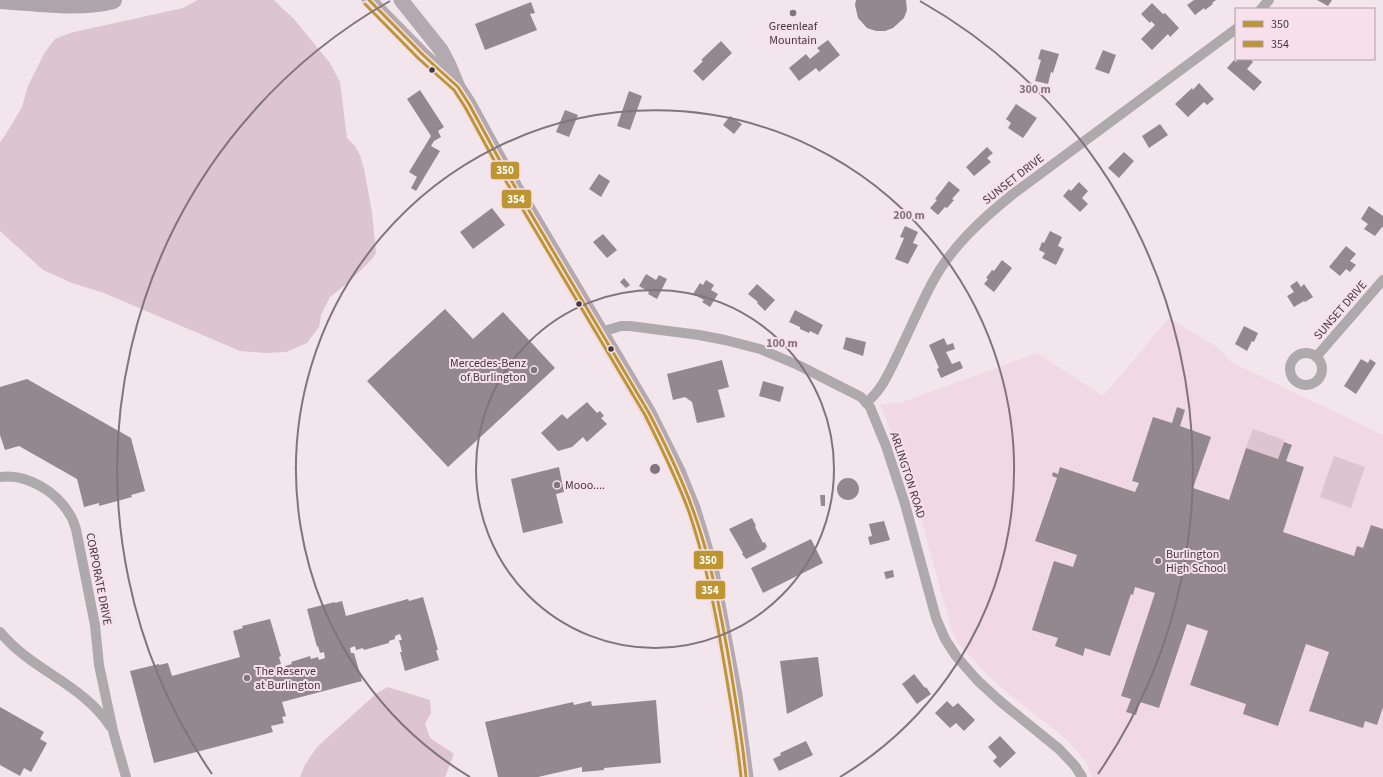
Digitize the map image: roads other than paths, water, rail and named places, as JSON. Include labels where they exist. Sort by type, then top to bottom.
[{"type":"highway","points":[[0,0],[72,4],[91,4],[113,0]]},
{"type":"main road","points":[[369,0],[423,55],[458,87]]},
{"type":"main road","points":[[401,0],[441,50],[458,87],[649,413],[668,450],[686,491],[703,538],[711,568],[740,727],[746,777]]},
{"type":"street","points":[[1262,8],[1270,0]]},
{"type":"street","name":"SUNSET DRIVE","points":[[866,403],[876,393],[885,380],[936,276],[948,258],[970,233],[1013,194],[1235,30]]},
{"type":"street","name":"SUNSET DRIVE","points":[[1316,357],[1383,280]]},
{"type":"street","name":"ARLINGTON ROAD","points":[[601,332],[621,326],[630,326],[699,335],[744,345],[760,349],[798,365],[857,394],[866,403],[878,425],[905,504],[936,618],[945,639],[956,656],[978,681],[1001,702],[1059,749],[1075,766],[1082,777]]},
{"type":"street","name":"CORPORATE DRIVE","points":[[0,477],[20,477],[38,485],[60,502],[73,519],[95,625],[99,664],[113,731],[126,777]]},
{"type":"street","name":"CORPORATE DRIVE","points":[[0,632],[9,642],[30,659],[92,704],[102,713],[113,731]]},
{"type":"place","name":"Greenleaf Mountain","points":[[793,13]]},
{"type":"place","name":"Mercedes-Benz of Burlington","points":[[534,370]]},
{"type":"place","name":"Mooo....","points":[[557,485]]},
{"type":"place","name":"Burlington High School","points":[[1158,561]]},
{"type":"place","name":"The Reserve at Burlington","points":[[247,678]]}]
